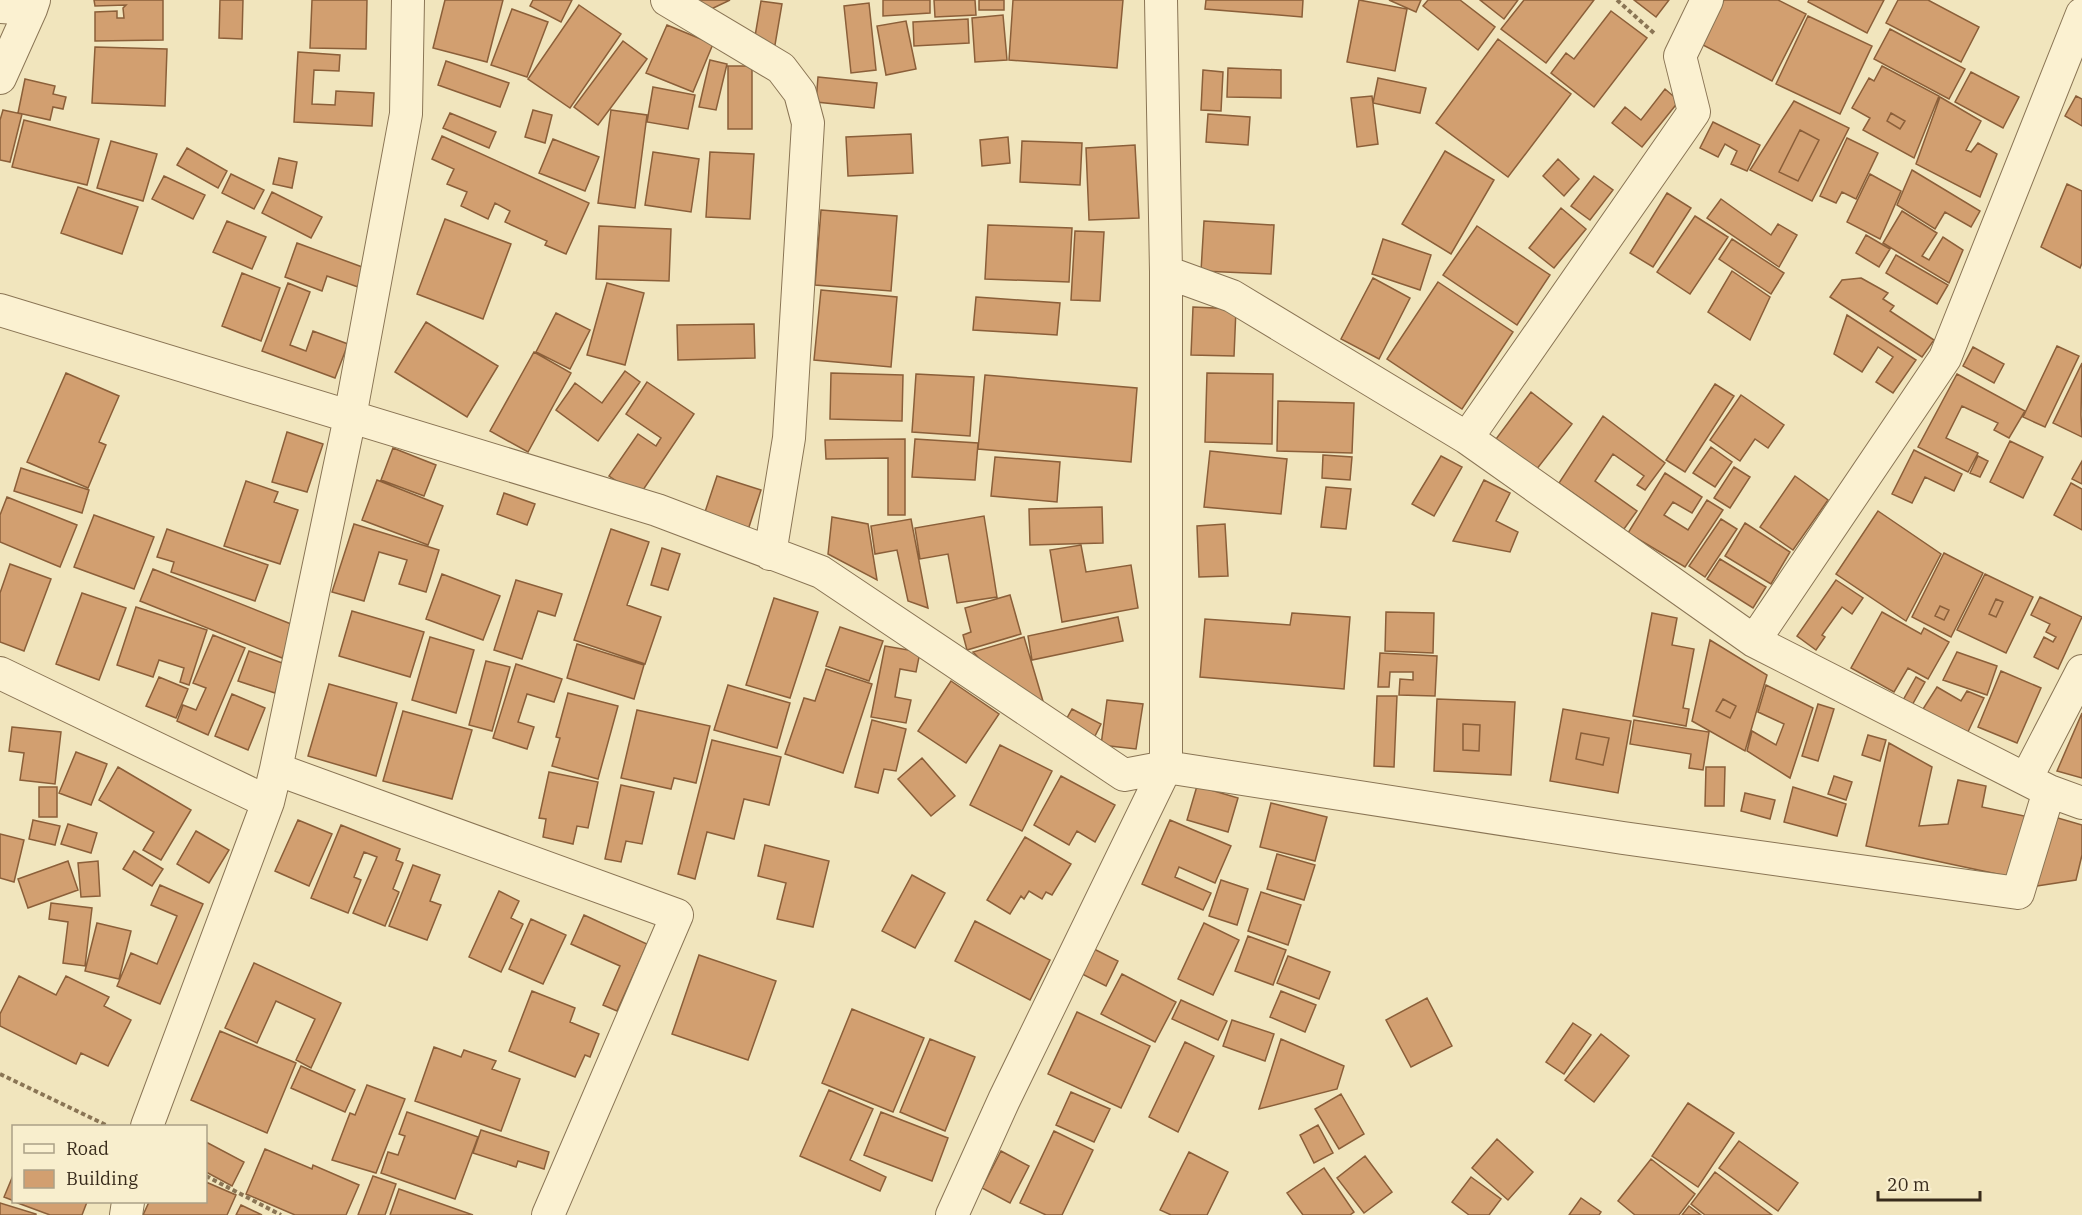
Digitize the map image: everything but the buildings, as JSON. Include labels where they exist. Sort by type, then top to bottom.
[{"type":"street","points":[[147,1125],[268,802],[276,769],[350,417],[406,114],[408,0]]},
{"type":"street","points":[[667,0],[781,68],[800,93],[808,123],[789,438],[770,554]]},
{"type":"street","points":[[952,1215],[1004,1100],[1166,768],[1166,272],[1161,0]]},
{"type":"street","points":[[1467,438],[1694,112],[1680,56],[1707,0]]},
{"type":"street","points":[[0,7],[33,4],[0,78]]},
{"type":"street","points":[[1754,641],[1945,358],[2082,14]]},
{"type":"street","points":[[1166,272],[1232,297],[1467,438],[1754,641],[2038,785],[2082,803]]},
{"type":"street","points":[[0,310],[657,510],[821,572],[1124,775],[1166,768],[1623,838],[2018,893],[2038,785],[2082,671]]},
{"type":"street","points":[[0,673],[268,802]]},
{"type":"street","points":[[276,769],[677,915],[548,1215]]},
{"type":"path","points":[[1617,0],[1680,56]]},
{"type":"path","points":[[0,1074],[106,1125]]},
{"type":"path","points":[[207,1177],[281,1215]]}]
